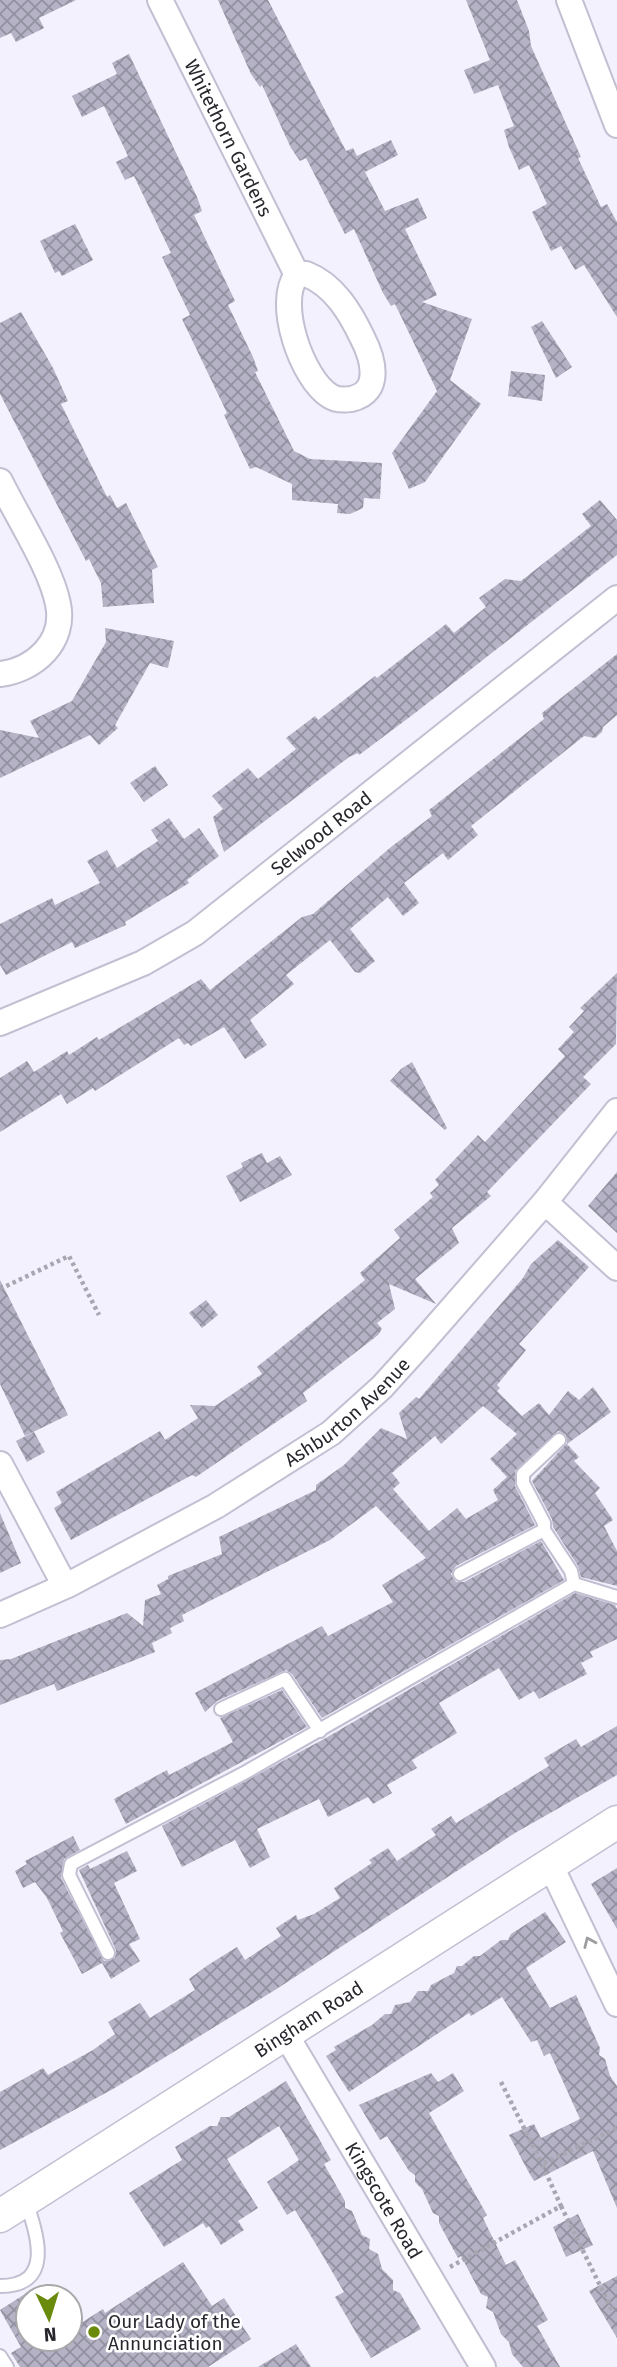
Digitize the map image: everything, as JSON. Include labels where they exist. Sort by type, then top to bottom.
[{"type":"street","name":"Whitethorn Gardens","points":[[160,0],[297,275]]},
{"type":"street","points":[[569,0],[610,87],[617,125]]},
{"type":"street","points":[[306,274],[325,285],[346,309],[364,340],[374,372],[371,384],[360,396],[343,400],[329,396],[308,368],[289,318],[288,290],[297,275],[306,274]]},
{"type":"street","points":[[0,481],[51,583],[60,619],[57,631],[43,655],[26,668],[0,674]]},
{"type":"street","name":"Selwood Road","points":[[0,1023],[81,990],[184,941],[617,598]]},
{"type":"street","name":"Ashburton Avenue","points":[[0,1615],[65,1586],[254,1484],[331,1433],[401,1367],[545,1202],[617,1111]]},
{"type":"street","points":[[545,1202],[617,1268]]},
{"type":"street","points":[[0,1464],[65,1586]]},
{"type":"street","name":"Bingham Road","points":[[13,2208],[617,1822]]},
{"type":"street","points":[[550,1864],[617,2004]]},
{"type":"street","name":"Kingscote Road","points":[[286,2035],[483,2367]]},
{"type":"lane","points":[[559,1440],[523,1474],[523,1483],[544,1523],[544,1530],[571,1571],[574,1584]]},
{"type":"lane","points":[[460,1574],[544,1530]]},
{"type":"lane","points":[[108,1953],[69,1875],[71,1864],[320,1731],[574,1584],[617,1597]]},
{"type":"lane","points":[[221,1709],[285,1679],[320,1731]]},
{"type":"lane","points":[[0,2286],[17,2283],[33,2270],[39,2261],[38,2239],[13,2208]]},
{"type":"lane","points":[[0,2356],[7,2367]]},
{"type":"path","points":[[0,1289],[69,1256],[99,1315]]},
{"type":"path","points":[[501,2082],[612,2310]]},
{"type":"path","points":[[542,2164],[617,2128]]},
{"type":"path","points":[[446,2269],[561,2206]]},
{"type":"building","points":[[0,0],[76,0],[39,18],[44,28],[16,42],[11,33],[0,38]]},
{"type":"building","points":[[218,0],[268,0],[346,151],[353,148],[357,156],[391,140],[398,155],[365,172],[385,211],[418,198],[427,218],[405,229],[437,295],[422,302],[472,319],[450,380],[481,404],[425,482],[409,489],[392,453],[437,391],[395,304],[391,306],[383,293],[354,229],[345,234],[306,158],[300,161],[291,148],[262,85],[260,87],[251,74]]},
{"type":"building","points":[[466,0],[517,0],[529,31],[531,46],[581,157],[578,158],[601,207],[607,204],[617,222],[617,317],[584,265],[575,270],[561,246],[551,251],[532,212],[547,204],[529,165],[519,170],[509,147],[504,130],[514,126],[498,85],[474,94],[464,70],[490,60]]},
{"type":"building","points":[[129,54],[197,197],[202,211],[194,215],[235,301],[228,305],[253,357],[258,371],[255,372],[294,451],[310,459],[382,463],[380,499],[364,498],[363,508],[350,514],[337,513],[338,504],[292,500],[292,484],[256,467],[250,469],[224,415],[227,413],[182,319],[190,315],[162,257],[171,253],[134,176],[125,180],[116,162],[128,156],[104,106],[82,117],[72,96],[117,74],[112,63]]},
{"type":"building","points":[[75,224],[93,260],[62,276],[59,271],[55,273],[40,241]]},
{"type":"building","points":[[21,312],[53,368],[68,401],[61,404],[107,497],[110,495],[117,508],[126,503],[158,567],[152,570],[154,603],[103,607],[101,583],[89,559],[86,561],[0,394],[0,323]]},
{"type":"building","points":[[542,321],[572,367],[556,378],[531,327]]},
{"type":"building","points":[[511,371],[545,375],[542,401],[508,396]]},
{"type":"building","points":[[600,500],[617,520],[617,555],[415,713],[359,755],[358,753],[349,757],[224,852],[213,817],[223,809],[212,796],[248,768],[258,779],[296,749],[286,738],[315,716],[318,720],[375,676],[377,678],[446,624],[454,633],[486,607],[479,598],[505,579],[521,581],[591,526],[582,514]]},
{"type":"building","points":[[105,628],[174,641],[168,668],[150,663],[115,725],[118,728],[99,745],[90,735],[0,778],[0,730],[39,738],[30,721],[72,701],[106,642]]},
{"type":"building","points":[[617,654],[617,715],[595,738],[584,736],[471,826],[478,835],[448,860],[443,853],[404,883],[419,903],[403,916],[388,897],[350,929],[375,961],[360,973],[355,972],[330,940],[286,975],[294,984],[250,1020],[267,1045],[245,1059],[224,1027],[191,1046],[188,1043],[184,1045],[179,1038],[95,1091],[93,1088],[67,1104],[61,1094],[0,1132],[0,1078],[27,1061],[34,1072],[67,1051],[69,1055],[201,979],[210,990],[302,917],[313,914],[391,847],[432,816],[429,810],[544,719],[542,713]]},
{"type":"building","points":[[155,766],[168,785],[144,802],[130,783]]},
{"type":"building","points":[[169,818],[184,839],[199,828],[219,856],[187,880],[189,883],[125,922],[126,925],[75,948],[72,942],[6,975],[0,965],[0,924],[52,898],[55,905],[100,883],[87,861],[107,850],[117,868],[158,841],[151,830]]},
{"type":"building","points":[[617,973],[616,1044],[583,1077],[591,1084],[487,1192],[491,1196],[452,1228],[459,1243],[415,1279],[436,1304],[389,1284],[395,1309],[377,1323],[382,1329],[378,1335],[303,1393],[307,1401],[196,1477],[192,1475],[71,1540],[54,1508],[62,1503],[56,1492],[160,1431],[165,1440],[198,1418],[190,1405],[215,1406],[262,1374],[257,1367],[365,1280],[360,1273],[400,1238],[394,1230],[433,1197],[430,1193],[439,1185],[435,1180],[478,1135],[485,1142],[565,1056],[558,1049],[574,1032],[569,1027],[584,1011],[580,1008]]},
{"type":"building","points":[[412,1062],[447,1128],[445,1130],[390,1081]]},
{"type":"building","points":[[262,1153],[267,1163],[280,1156],[292,1175],[240,1202],[226,1176],[243,1167],[241,1163]]},
{"type":"building","points":[[617,1172],[617,1233],[588,1206]]},
{"type":"building","points":[[558,1240],[589,1267],[519,1344],[526,1350],[497,1385],[500,1388],[497,1391],[522,1416],[539,1403],[549,1415],[568,1391],[579,1400],[593,1387],[611,1412],[567,1444],[579,1457],[574,1461],[600,1488],[595,1493],[613,1520],[604,1526],[617,1551],[617,1586],[581,1577],[578,1566],[553,1527],[552,1519],[532,1481],[567,1443],[566,1435],[558,1431],[515,1471],[515,1486],[535,1525],[456,1566],[451,1574],[456,1582],[464,1582],[541,1541],[564,1580],[322,1718],[292,1674],[286,1670],[217,1701],[205,1712],[195,1693],[322,1626],[328,1636],[393,1602],[382,1585],[426,1558],[376,1506],[330,1540],[182,1615],[184,1621],[170,1628],[172,1633],[152,1643],[155,1652],[57,1691],[54,1684],[0,1705],[0,1660],[11,1659],[127,1613],[143,1626],[145,1600],[161,1594],[157,1585],[168,1579],[168,1576],[222,1554],[219,1537],[316,1490],[316,1485],[344,1465],[381,1428],[407,1439],[399,1413],[416,1397],[419,1399],[523,1278],[531,1264]],"holes":[[[483,1406],[517,1434],[490,1459],[507,1477],[493,1490],[498,1500],[466,1519],[457,1508],[429,1531],[393,1489],[400,1483],[392,1473],[435,1436],[441,1444]]]},
{"type":"building","points":[[0,1280],[68,1415],[25,1436],[0,1384]]},
{"type":"building","points":[[206,1300],[218,1315],[202,1328],[189,1313]]},
{"type":"building","points":[[34,1432],[45,1452],[27,1462],[16,1441]]},
{"type":"building","points":[[0,1513],[21,1563],[0,1573]]},
{"type":"building","points":[[575,1593],[615,1605],[617,1609],[617,1639],[590,1652],[593,1657],[581,1663],[587,1674],[539,1699],[534,1691],[519,1700],[499,1668],[439,1703],[457,1733],[412,1760],[417,1768],[387,1785],[392,1793],[373,1804],[368,1797],[328,1817],[319,1799],[257,1829],[270,1857],[250,1868],[235,1840],[182,1867],[162,1826],[324,1739]]},
{"type":"building","points":[[282,1690],[307,1727],[126,1824],[114,1799],[167,1770],[169,1775],[233,1742],[220,1718]]},
{"type":"building","points":[[617,1726],[617,1775],[515,1833],[275,1990],[113,2089],[0,2150],[0,2092],[43,2068],[48,2075],[93,2050],[115,2034],[108,2022],[140,2003],[150,2018],[195,1990],[189,1979],[208,1965],[237,1947],[245,1960],[281,1936],[276,1928],[296,1915],[298,1920],[314,1914],[340,1898],[334,1888],[372,1863],[369,1860],[388,1848],[397,1861],[436,1835],[431,1829],[451,1816],[456,1823],[549,1766],[544,1758],[576,1739],[581,1747]]},
{"type":"building","points":[[73,1836],[80,1850],[64,1859],[61,1878],[104,1961],[115,1958],[116,1950],[79,1870],[88,1865],[90,1869],[127,1851],[137,1871],[114,1883],[140,1939],[129,1944],[140,1961],[111,1979],[102,1963],[82,1974],[60,1933],[63,1931],[47,1898],[35,1882],[23,1888],[15,1871],[27,1864],[25,1861]]},
{"type":"building","points":[[617,1868],[617,1929],[591,1884]]},
{"type":"building","points":[[545,1912],[566,1942],[526,1968],[550,2008],[576,1995],[600,2048],[599,2055],[605,2059],[610,2076],[617,2086],[617,2208],[593,2151],[534,2181],[528,2171],[509,2135],[534,2124],[541,2138],[580,2119],[550,2053],[544,2056],[537,2040],[531,2042],[502,1997],[471,2016],[469,2013],[349,2092],[326,2056],[336,2050],[334,2047],[372,2025],[385,2014],[391,2014],[395,2005],[410,2002],[418,1991],[428,1991],[431,1985],[454,1973],[457,1966],[462,1966],[474,1956],[480,1956],[501,1940],[508,1940],[511,1934]]},
{"type":"building","points":[[431,2073],[438,2082],[453,2073],[464,2091],[429,2113],[487,2215],[483,2218],[506,2265],[515,2260],[548,2320],[537,2326],[560,2367],[523,2367],[512,2354],[509,2342],[501,2334],[493,2312],[486,2308],[488,2297],[481,2294],[461,2256],[458,2258],[439,2223],[439,2216],[433,2213],[422,2189],[415,2182],[415,2175],[409,2171],[387,2136],[380,2140],[359,2105]]},
{"type":"building","points":[[286,2081],[331,2160],[324,2164],[345,2201],[345,2208],[352,2211],[362,2235],[370,2239],[369,2249],[378,2254],[382,2269],[393,2280],[393,2290],[400,2293],[421,2329],[371,2358],[335,2297],[344,2292],[320,2251],[295,2210],[287,2215],[267,2182],[299,2160],[279,2126],[227,2159],[258,2208],[238,2221],[244,2230],[221,2245],[209,2226],[206,2228],[203,2223],[164,2247],[129,2193],[182,2160],[175,2147],[210,2126],[217,2126],[221,2117],[229,2117]]},
{"type":"building","points":[[578,2214],[593,2245],[566,2257],[553,2227]]},
{"type":"building","points":[[183,2262],[212,2306],[224,2298],[251,2339],[208,2367],[20,2367],[11,2353],[84,2353],[84,2321],[103,2309],[105,2313]]},
{"type":"building","points":[[617,2276],[617,2338],[589,2291]]},
{"type":"building","points":[[14,2301],[14,2335],[0,2310]]},
{"type":"building","points":[[296,2344],[311,2367],[258,2367]]},
{"type":"place","name":"Our Lady of the Annunciation","points":[[94,2332]]}]
